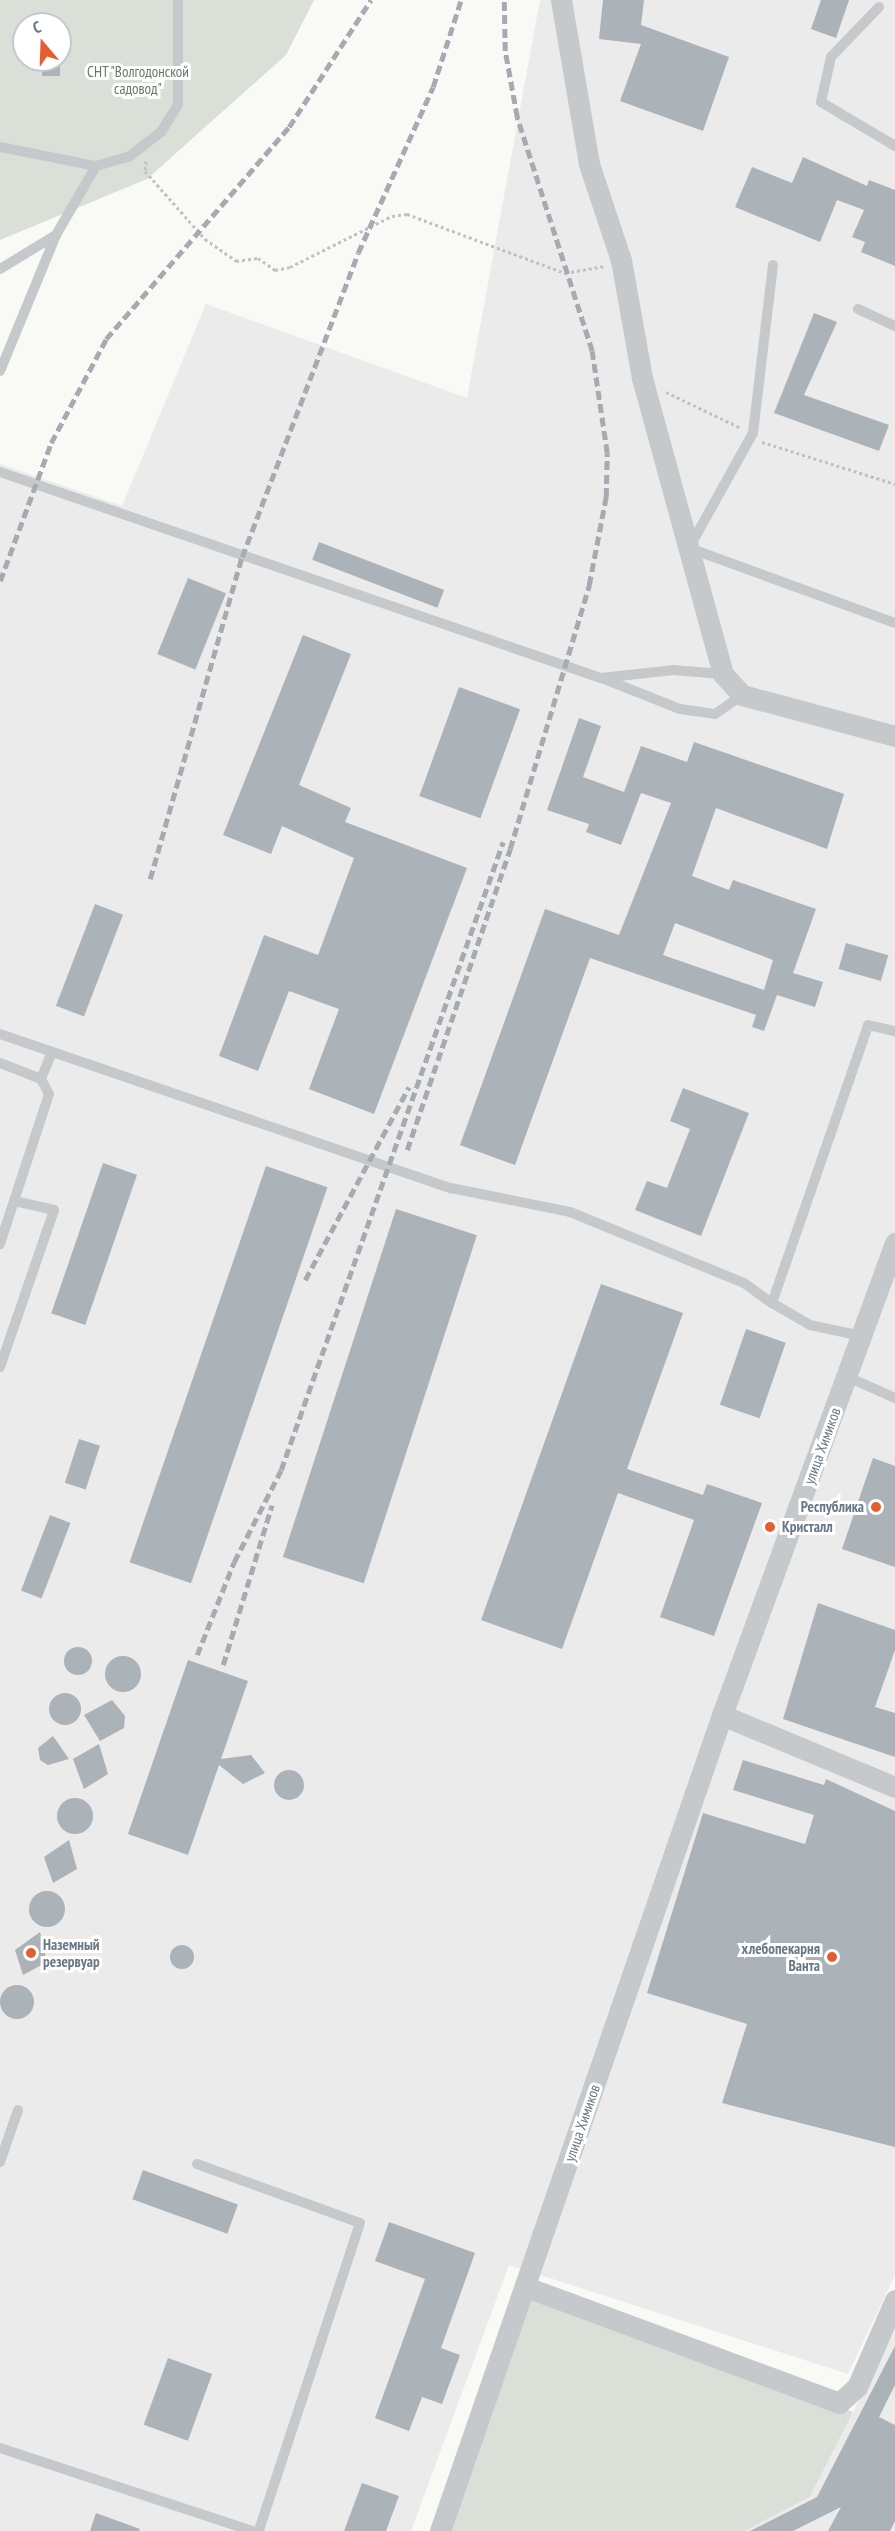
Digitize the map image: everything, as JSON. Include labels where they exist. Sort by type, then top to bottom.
[{"type":"street","points":[[561,0],[589,164],[621,260],[642,378],[723,674],[742,695],[895,736]]},
{"type":"street","name":"улица Химиков","points":[[440,2531],[722,1715],[848,1377],[895,1243]]},
{"type":"street","points":[[722,1715],[895,1787]]},
{"type":"street","points":[[526,2286],[839,2403],[857,2387],[895,2300]]},
{"type":"lane","points":[[0,147],[96,166],[130,156],[148,142],[178,105],[178,0]]},
{"type":"lane","points":[[879,6],[831,57],[821,102],[895,146]]},
{"type":"lane","points":[[0,371],[56,235],[96,166]]},
{"type":"lane","points":[[0,269],[56,235]]},
{"type":"lane","points":[[773,265],[753,433],[688,548],[895,623]]},
{"type":"lane","points":[[858,309],[895,326]]},
{"type":"lane","points":[[0,472],[601,678],[680,709],[715,714],[742,695]]},
{"type":"lane","points":[[601,678],[673,670],[723,674]]},
{"type":"lane","points":[[772,1303],[868,1025],[895,1031]]},
{"type":"lane","points":[[0,1034],[451,1188],[570,1212],[744,1283],[772,1303],[810,1325],[863,1336]]},
{"type":"lane","points":[[41,1079],[52,1052]]},
{"type":"lane","points":[[0,1063],[41,1079],[49,1094],[0,1244]]},
{"type":"lane","points":[[0,1367],[54,1210],[14,1201]]},
{"type":"lane","points":[[848,1377],[895,1398]]},
{"type":"lane","points":[[0,2162],[18,2110]]},
{"type":"lane","points":[[197,2164],[360,2223],[259,2531]]},
{"type":"lane","points":[[0,2448],[252,2531]]},
{"type":"path","points":[[148,142],[145,171],[205,239],[236,261],[258,258],[275,270],[291,267],[392,216],[407,214],[566,273],[621,260]]},
{"type":"shaded area","points":[[540,0],[895,0],[895,2275],[848,2374],[509,2265],[411,2531],[0,2531],[0,464],[122,506],[206,304],[467,398]]},
{"type":"shaded area","points":[[895,2330],[895,2531],[745,2531],[810,2497]]},
{"type":"green space","name":"СНТ \"Волгодонской садовод\"","points":[[0,0],[314,0],[286,55],[147,179],[0,240]]},
{"type":"green space","points":[[526,2287],[853,2412],[810,2497],[745,2531],[440,2531]]},
{"type":"building","points":[[603,0],[644,0],[641,25],[729,57],[703,131],[620,101],[641,44],[599,39]]},
{"type":"building","points":[[821,0],[849,0],[836,38],[811,29]]},
{"type":"building","points":[[42,72],[60,72],[60,76],[42,76]]},
{"type":"building","points":[[803,157],[867,186],[869,180],[895,190],[895,266],[861,252],[865,242],[852,237],[864,210],[837,200],[820,242],[735,207],[752,167],[792,183]]},
{"type":"building","points":[[814,313],[837,322],[804,395],[889,425],[879,451],[774,413]]},
{"type":"building","points":[[319,542],[444,590],[437,608],[312,560]]},
{"type":"building","points":[[188,578],[226,593],[195,669],[157,654]]},
{"type":"building","points":[[303,635],[351,654],[299,785],[351,808],[345,822],[467,868],[374,1114],[309,1089],[339,1009],[289,991],[258,1071],[219,1056],[264,935],[318,955],[354,858],[282,826],[271,854],[223,835]]},
{"type":"building","points":[[459,687],[520,709],[480,818],[419,796]]},
{"type":"building","points":[[579,718],[601,726],[583,777],[624,792],[641,746],[687,762],[694,742],[844,794],[827,849],[716,808],[692,876],[729,890],[733,880],[816,909],[793,973],[823,982],[815,1007],[777,995],[764,1031],[752,1027],[756,1015],[590,958],[515,1165],[460,1145],[545,909],[619,935],[671,803],[641,793],[621,845],[586,832],[589,824],[547,810]],"holes":[[[675,923],[773,960],[764,990],[663,955]]]},
{"type":"building","points":[[95,904],[123,915],[84,1017],[56,1006]]},
{"type":"building","points":[[846,943],[888,955],[881,981],[839,969]]},
{"type":"building","points":[[683,1088],[749,1113],[701,1236],[635,1210],[647,1181],[667,1188],[690,1129],[670,1121]]},
{"type":"building","points":[[103,1163],[137,1175],[85,1325],[51,1313]]},
{"type":"building","points":[[266,1166],[327,1187],[191,1583],[130,1562]]},
{"type":"building","points":[[396,1209],[477,1235],[364,1583],[283,1557]]},
{"type":"building","points":[[601,1284],[683,1313],[627,1469],[703,1495],[707,1484],[762,1503],[714,1636],[660,1617],[694,1520],[618,1493],[562,1649],[481,1620]]},
{"type":"building","points":[[746,1329],[786,1343],[760,1418],[720,1405]]},
{"type":"building","points":[[79,1439],[100,1446],[86,1490],[65,1483]]},
{"type":"building","name":"Республика","points":[[873,1458],[895,1466],[895,1567],[842,1549]]},
{"type":"building","points":[[50,1515],[71,1523],[42,1599],[21,1591]]},
{"type":"building","points":[[818,1603],[895,1630],[895,1650],[875,1707],[895,1713],[895,1757],[783,1719]]},
{"type":"building","points":[[78,1647],[88,1651],[92,1661],[88,1671],[78,1675],[68,1671],[64,1661],[68,1651]]},
{"type":"building","points":[[123,1656],[135,1662],[141,1674],[135,1686],[123,1692],[111,1686],[105,1674],[111,1662]]},
{"type":"building","points":[[188,1660],[248,1681],[221,1759],[251,1755],[265,1773],[243,1784],[219,1765],[188,1855],[128,1834]]},
{"type":"building","points":[[65,1693],[76,1698],[81,1709],[76,1720],[65,1725],[54,1720],[49,1709],[54,1698]]},
{"type":"building","points":[[112,1700],[125,1716],[124,1728],[100,1741],[84,1715]]},
{"type":"building","points":[[53,1736],[69,1759],[48,1765],[40,1760],[38,1748]]},
{"type":"building","points":[[99,1744],[108,1774],[84,1789],[73,1759]]},
{"type":"building","name":"хлебопекарня Ванта","points":[[743,1760],[824,1785],[826,1779],[895,1811],[895,2147],[722,2103],[747,2024],[647,1993],[703,1813],[805,1844],[814,1815],[733,1790]]},
{"type":"building","points":[[289,1770],[300,1774],[304,1785],[300,1796],[289,1800],[278,1796],[274,1785],[278,1774]]},
{"type":"building","points":[[75,1798],[88,1803],[93,1816],[88,1829],[75,1834],[62,1829],[57,1816],[62,1803]]},
{"type":"building","points":[[69,1840],[77,1869],[53,1883],[44,1857]]},
{"type":"building","name":"Наземный резервуар","points":[[47,1891],[60,1896],[65,1909],[60,1922],[47,1927],[34,1922],[29,1909],[34,1896]]},
{"type":"building","name":"Наземный резервуар","points":[[40,1932],[47,1962],[23,1975],[15,1950]]},
{"type":"building","points":[[177,1945],[187,1945],[194,1952],[194,1962],[187,1969],[177,1969],[170,1962],[170,1952]]},
{"type":"building","name":"Наземный резервуар","points":[[17,1985],[29,1990],[34,2002],[29,2014],[17,2019],[5,2014],[0,2002],[5,1990]]},
{"type":"building","points":[[143,2170],[238,2205],[227,2234],[132,2199]]},
{"type":"building","points":[[389,2222],[475,2253],[441,2348],[460,2355],[442,2404],[422,2397],[409,2431],[375,2418],[425,2279],[375,2261]]},
{"type":"building","points":[[895,2346],[895,2385],[879,2417],[895,2425],[895,2521],[890,2531],[828,2531],[841,2507],[793,2531],[750,2531],[817,2497]]},
{"type":"building","points":[[168,2358],[212,2374],[188,2441],[144,2425]]},
{"type":"building","points":[[362,2483],[399,2496],[386,2531],[344,2531]]},
{"type":"building","points":[[96,2513],[140,2529],[139,2531],[90,2531]]},
{"type":"railway","points":[[0,581],[51,443],[106,339],[289,127],[371,0]]},
{"type":"railway","points":[[150,879],[242,557],[358,253],[433,87],[461,0]]},
{"type":"railway","points":[[407,1150],[510,849],[589,585],[606,497],[607,453],[592,351],[517,117],[505,51],[504,0]]},
{"type":"railway","points":[[197,1655],[234,1562],[281,1470],[503,842]]},
{"type":"railway","points":[[305,1280],[409,1087]]},
{"type":"railway","points":[[223,1665],[272,1505]]},
{"type":"place","name":"Республика","points":[[876,1507]]},
{"type":"place","name":"Кристалл","points":[[770,1527]]},
{"type":"place","name":"Наземный резервуар","points":[[31,1953]]},
{"type":"place","name":"хлебопекарня Ванта","points":[[832,1957]]}]
